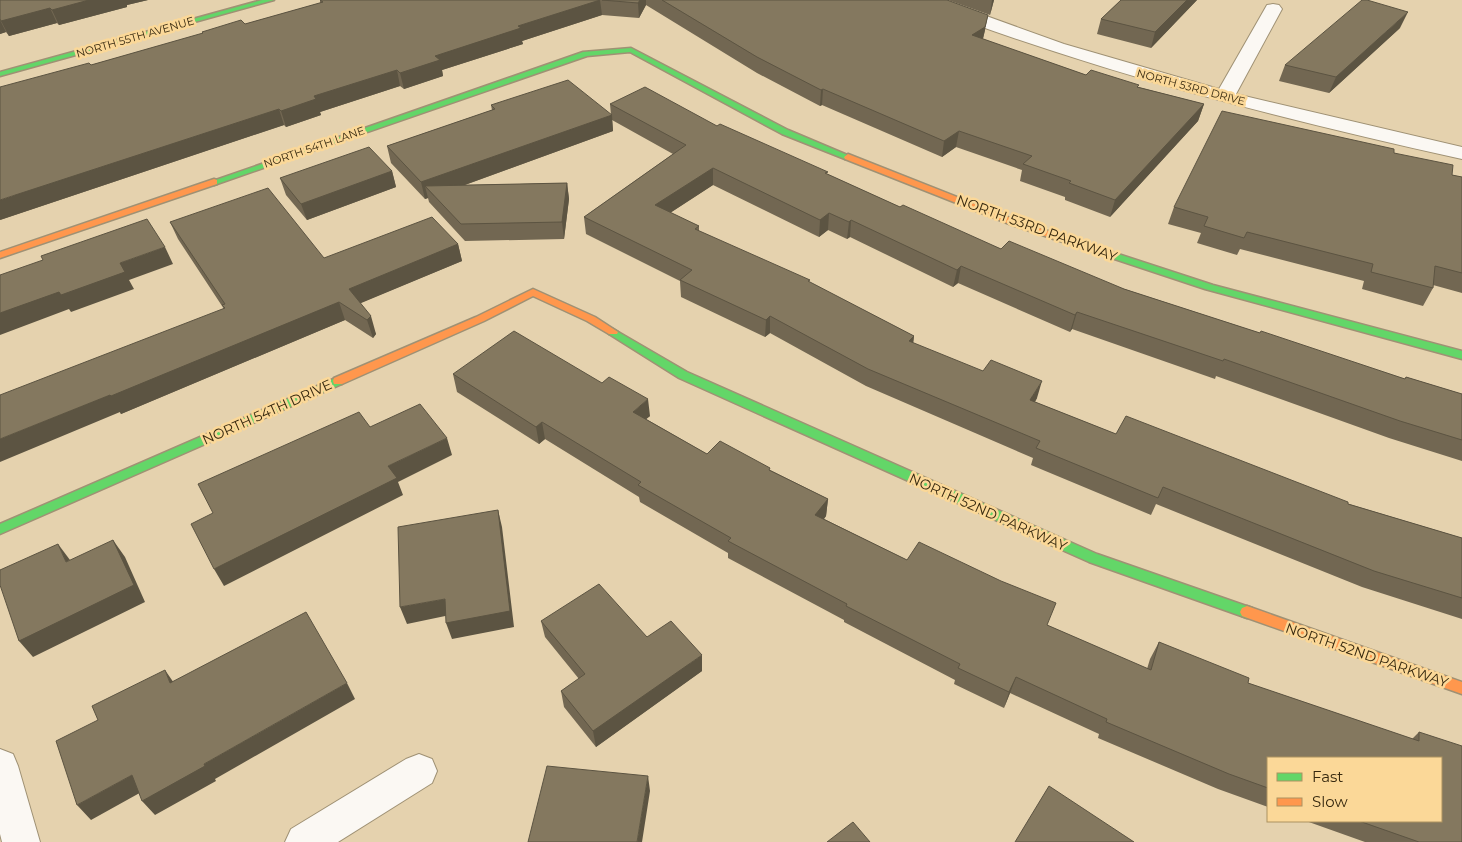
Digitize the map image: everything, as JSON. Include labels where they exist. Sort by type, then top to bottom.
[{"type":"street","name":"NORTH 55TH AVENUE","points":[[0,74],[270,0]]},
{"type":"street","name":"NORTH 53RD DRIVE","points":[[926,0],[998,29],[1110,65],[1224,97],[1374,134],[1462,153]]},
{"type":"street","points":[[1224,97],[1274,9]]},
{"type":"street","name":"NORTH 54TH LANE","points":[[0,255],[586,54],[631,50]]},
{"type":"street","name":"NORTH 53RD PARKWAY","points":[[631,50],[785,132],[1015,223],[1209,287],[1462,355]]},
{"type":"street","name":"NORTH 54TH DRIVE","points":[[0,529],[480,319],[533,292]]},
{"type":"street","name":"NORTH 52ND PARKWAY","points":[[533,292],[591,319],[683,375],[1093,558],[1462,688]]},
{"type":"street","points":[[0,766],[21,842]]},
{"type":"street","points":[[304,842],[419,771]]},
{"type":"building","points":[[0,0],[89,0],[1,21]]},
{"type":"building","points":[[320,0],[600,0],[518,26],[521,28],[435,56],[440,60],[400,73],[397,70],[314,96],[316,99],[281,111],[279,109],[0,200],[0,87],[89,63],[91,65],[203,33],[241,20],[245,24],[323,2]]},
{"type":"building","points":[[602,0],[640,0],[638,3]]},
{"type":"building","points":[[662,0],[947,0],[988,15],[985,27],[972,35],[1086,75],[1091,70],[1139,85],[1137,87],[1204,104],[1115,200],[1069,183],[1071,181],[1023,164],[1032,156],[959,131],[944,141],[823,89],[821,90],[757,57]]},
{"type":"building","points":[[1121,0],[1187,0],[1155,32],[1101,19]]},
{"type":"building","points":[[1362,0],[1408,12],[1336,77],[1285,65]]},
{"type":"building","points":[[568,80],[612,115],[421,182],[387,146],[495,109],[491,105]]},
{"type":"building","points":[[645,87],[717,126],[720,124],[828,172],[825,173],[900,207],[903,205],[1001,249],[1009,241],[1124,289],[1260,333],[1261,331],[1405,379],[1406,377],[1462,394],[1462,440],[1400,421],[1224,359],[1223,361],[1077,312],[1075,315],[961,266],[957,270],[851,220],[849,222],[829,213],[820,220],[713,168],[655,205],[699,226],[695,229],[810,280],[808,281],[914,336],[909,341],[983,371],[991,360],[1042,381],[1030,400],[1116,434],[1126,416],[1348,502],[1348,504],[1462,538],[1462,598],[1374,571],[1163,487],[1158,498],[1036,448],[1040,441],[868,369],[770,316],[766,320],[680,280],[692,270],[584,217],[686,145],[610,104]]},
{"type":"building","points":[[1222,111],[1394,149],[1394,153],[1453,165],[1452,175],[1462,177],[1462,273],[1435,266],[1433,288],[1371,272],[1373,264],[1247,232],[1244,238],[1204,226],[1208,217],[1174,207]]},
{"type":"building","points":[[369,147],[392,171],[301,204],[280,178]]},
{"type":"building","points":[[567,183],[562,222],[461,224],[425,186]]},
{"type":"building","points":[[268,188],[324,258],[432,217],[458,244],[349,289],[371,316],[367,320],[339,302],[111,396],[0,439],[0,395],[225,308],[222,305],[225,304],[170,222]]},
{"type":"building","points":[[147,219],[165,247],[120,263],[125,272],[61,295],[59,292],[0,313],[0,275],[43,260],[41,256]]},
{"type":"building","points":[[514,331],[602,383],[609,377],[648,399],[633,412],[707,454],[720,441],[770,468],[769,470],[828,499],[815,515],[907,560],[919,542],[1001,581],[1056,603],[1047,625],[1151,670],[1159,642],[1249,678],[1248,683],[1419,741],[1419,732],[1462,746],[1462,842],[1419,842],[1362,822],[1442,822],[1442,757],[1267,757],[1267,788],[1229,774],[1106,722],[1107,719],[1016,677],[1009,692],[958,668],[960,664],[846,606],[847,604],[728,541],[731,538],[638,485],[641,482],[542,422],[536,427],[453,374]]},
{"type":"building","points":[[420,404],[447,438],[388,466],[397,478],[214,569],[191,524],[213,513],[198,484],[359,412],[370,427]]},
{"type":"building","points":[[498,510],[510,611],[446,623],[445,599],[400,607],[398,527]]},
{"type":"building","points":[[113,540],[134,585],[19,641],[0,585],[0,570],[58,544],[66,562]]},
{"type":"building","points":[[599,584],[647,637],[671,621],[702,655],[593,731],[561,691],[585,674],[541,621]]},
{"type":"building","points":[[306,612],[347,683],[142,801],[132,775],[77,805],[56,741],[98,720],[92,706],[165,670],[170,683]]},
{"type":"building","points":[[547,766],[648,776],[637,842],[528,842]]},
{"type":"building","points":[[1049,786],[1134,842],[1015,842]]},
{"type":"building","points":[[853,822],[870,842],[827,842]]},
{"type":"traffic: fast","points":[[0,74],[270,0]]},
{"type":"traffic: fast","points":[[214,182],[586,54],[631,50],[785,132],[848,157]]},
{"type":"traffic: fast","points":[[1054,236],[1209,287],[1462,355]]},
{"type":"traffic: fast","points":[[613,332],[683,375],[1093,558],[1247,612]]},
{"type":"traffic: fast","points":[[0,529],[338,381]]},
{"type":"traffic: slow","points":[[848,157],[1015,223],[1054,236]]},
{"type":"traffic: slow","points":[[0,255],[214,182]]},
{"type":"traffic: slow","points":[[338,381],[480,319],[533,292],[591,319],[613,332]]},
{"type":"traffic: slow","points":[[1247,612],[1462,688]]}]
